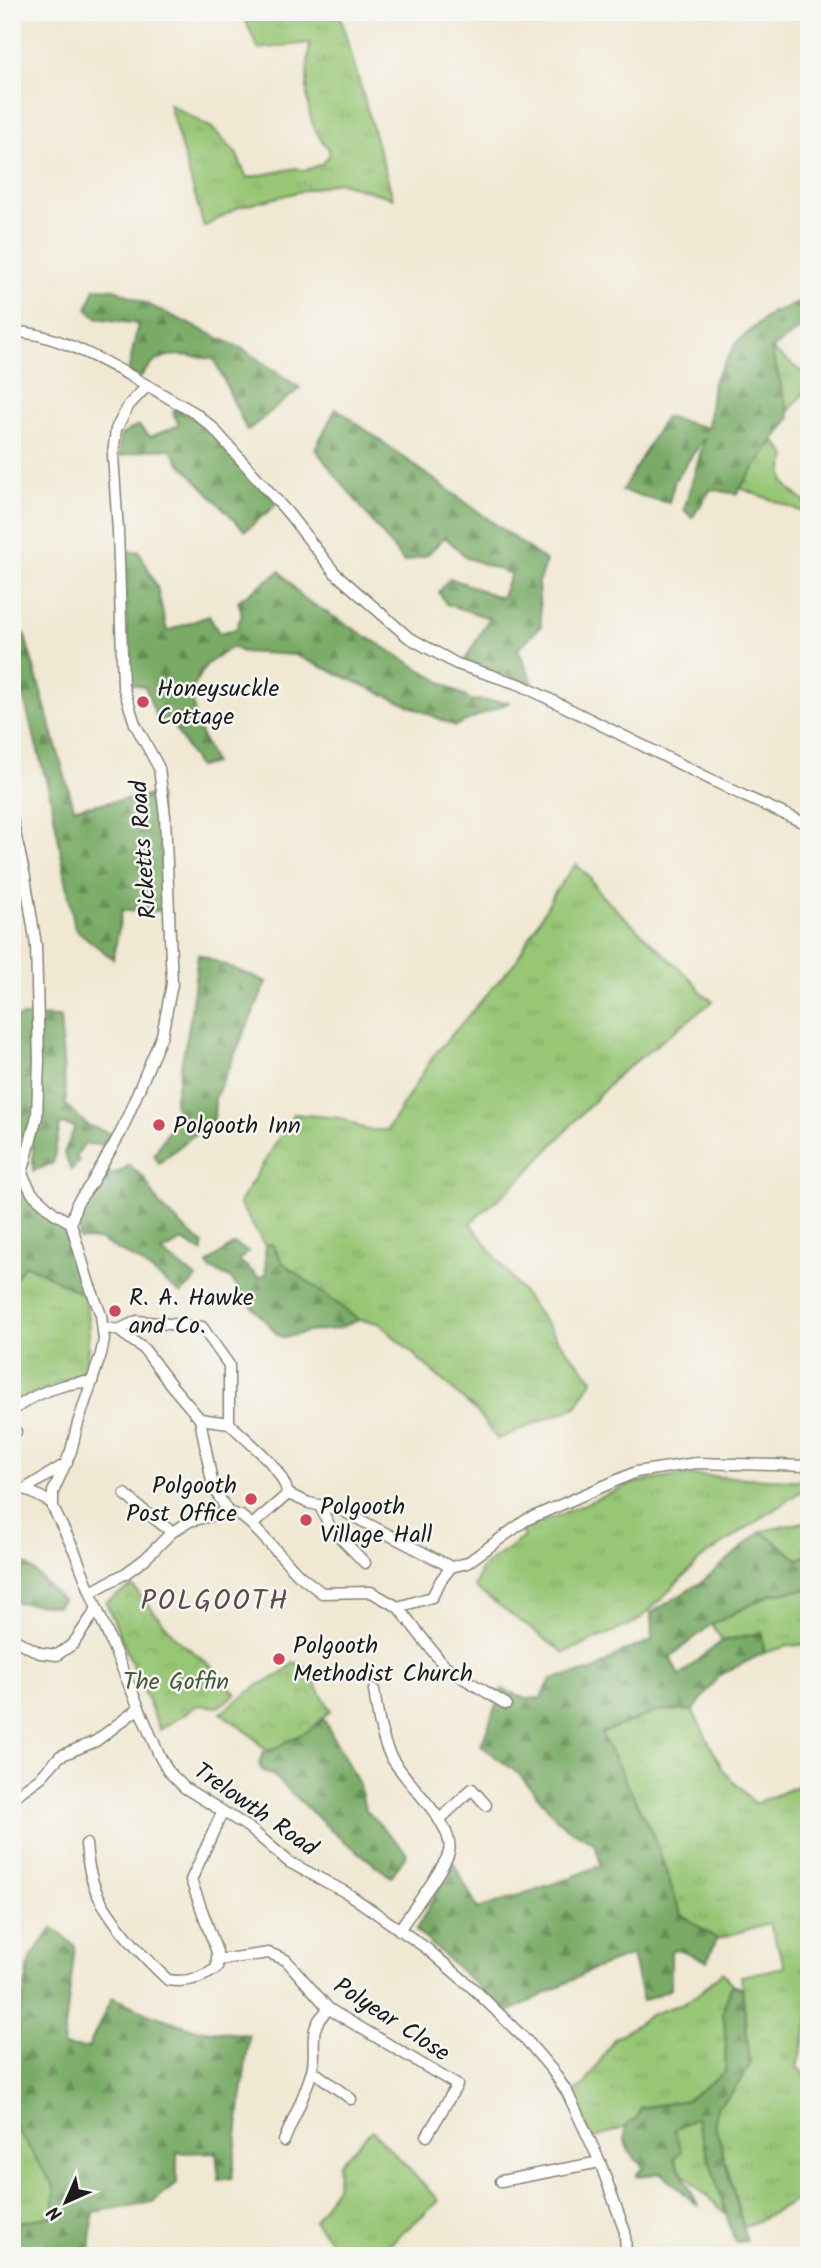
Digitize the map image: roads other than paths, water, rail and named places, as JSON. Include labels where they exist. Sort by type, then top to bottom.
[{"type":"street","points":[[12,333],[41,334],[75,347],[195,414],[212,427],[288,513],[335,573],[408,637],[457,664],[521,685],[744,796],[809,825]]},
{"type":"street","name":"Ricketts Road","points":[[71,1223],[77,1203],[121,1132],[162,1035],[172,984],[165,816],[159,768],[135,724],[123,687],[113,455],[116,429],[130,405],[146,387]]},
{"type":"street","points":[[12,819],[26,877],[36,945],[39,1060],[37,1116],[22,1174],[32,1193],[54,1213],[71,1223],[103,1327],[101,1354],[52,1503],[25,1489]]},
{"type":"street","points":[[118,1330],[137,1321],[202,1327],[229,1365],[229,1423]]},
{"type":"street","points":[[103,1327],[118,1330],[144,1349],[200,1419],[213,1487],[228,1512]]},
{"type":"street","points":[[12,1411],[33,1398],[73,1382],[92,1382]]},
{"type":"street","points":[[200,1419],[229,1423],[272,1466],[288,1494]]},
{"type":"street","points":[[12,1493],[25,1489],[67,1462]]},
{"type":"street","points":[[398,1607],[432,1598],[451,1567],[467,1563],[526,1520],[636,1472],[696,1463],[809,1466]]},
{"type":"street","points":[[125,1494],[172,1532]]},
{"type":"street","points":[[288,1494],[320,1506],[341,1510],[451,1567]]},
{"type":"street","points":[[252,1525],[288,1494]]},
{"type":"street","name":"Trelowth Road","points":[[52,1503],[168,1771],[185,1788],[248,1827],[289,1862],[347,1893],[426,1948],[476,1991],[529,2043],[567,2092],[600,2162],[625,2232],[626,2256]]},
{"type":"street","points":[[320,1506],[330,1527],[365,1563]]},
{"type":"street","points":[[91,1592],[126,1573],[145,1559],[172,1532],[190,1521],[228,1512],[241,1516],[252,1525],[299,1575],[322,1593],[371,1592],[398,1607],[453,1672],[506,1703]]},
{"type":"street","points":[[13,1641],[40,1653],[57,1656],[73,1644],[97,1609]]},
{"type":"street","points":[[374,1690],[379,1721],[389,1754],[439,1820],[445,1830],[449,1852],[399,1930]]},
{"type":"street","points":[[12,1798],[41,1777],[60,1756],[96,1741],[139,1708]]},
{"type":"street","points":[[439,1820],[472,1789],[486,1805]]},
{"type":"street","points":[[86,1844],[90,1872],[106,1910],[168,1980],[179,1982],[210,1973],[217,1968],[219,1960],[191,1880],[222,1813]]},
{"type":"street","name":"Polyear Close","points":[[219,1960],[270,1953],[277,1956],[294,1967],[329,2009],[457,2085],[427,2136]]},
{"type":"street","points":[[284,2141],[313,2071],[315,2025],[329,2009]]},
{"type":"street","points":[[313,2071],[352,2099]]},
{"type":"street","points":[[501,2181],[600,2162]]},
{"type":"place","name":"Honeysuckle Cottage","points":[[143,702]]},
{"type":"place","name":"Polgooth Inn","points":[[159,1125]]},
{"type":"place","name":"R. A. Hawke and Co.","points":[[115,1311]]},
{"type":"place","name":"Polgooth Post Office","points":[[251,1499]]},
{"type":"place","name":"Polgooth Village Hall","points":[[306,1520]]},
{"type":"place","name":"Polgooth Methodist Church","points":[[279,1659]]},
{"type":"district","name":"POLGOOTH","points":[[215,1599]]},
{"type":"park label","name":"The Goffin","points":[[176,1681]]}]
